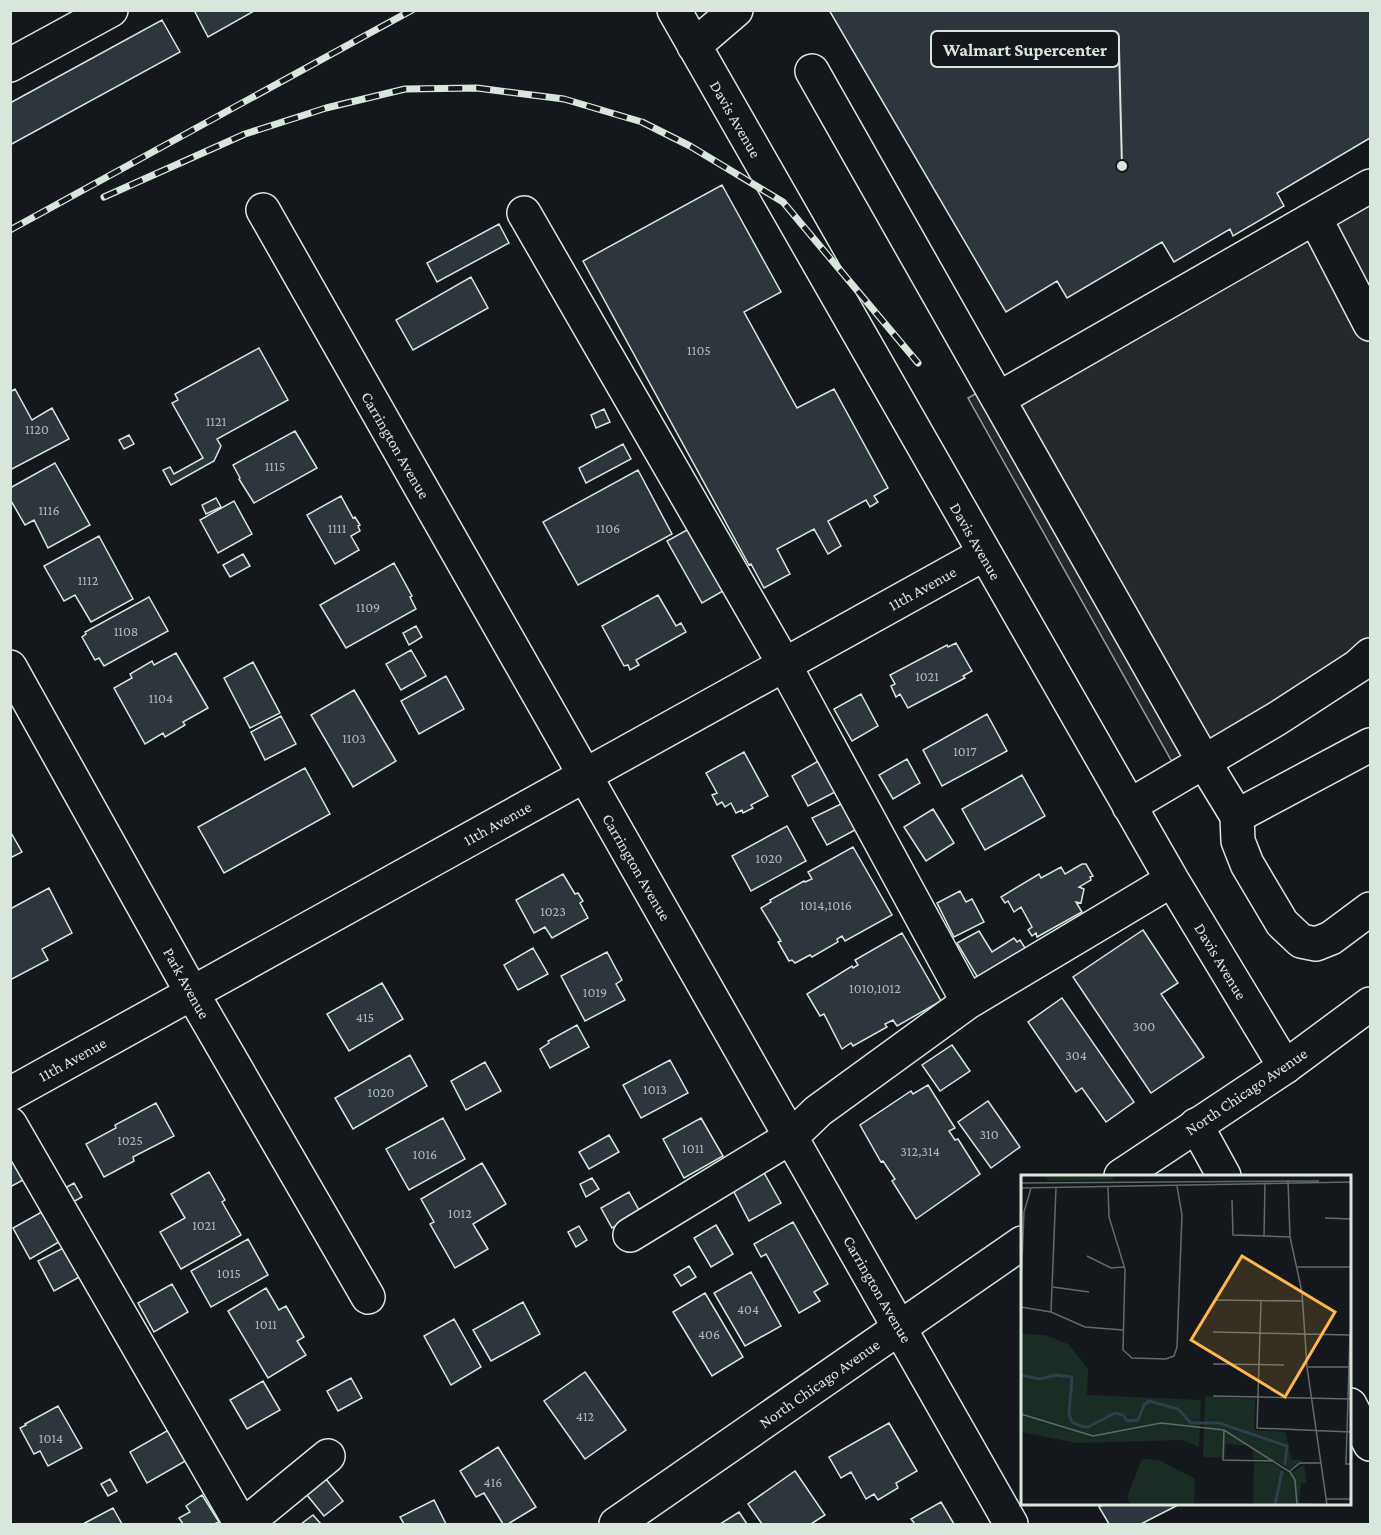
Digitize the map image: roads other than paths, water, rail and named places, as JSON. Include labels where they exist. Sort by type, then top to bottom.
[{"type":"street","points":[[13,58],[111,10]]},
{"type":"street","name":"Davis Avenue","points":[[674,10],[1129,806],[1286,1067]]},
{"type":"street","points":[[694,46],[736,10]]},
{"type":"street","points":[[812,71],[1204,762],[1238,816],[1238,842],[1247,864],[1282,923],[1301,940],[1316,944],[1331,938],[1371,909]]},
{"type":"street","points":[[998,399],[1371,186]]},
{"type":"street","name":"Carrington Avenue","points":[[263,210],[900,1327],[1007,1523]]},
{"type":"street","points":[[524,213],[784,664],[968,1002]]},
{"type":"street","points":[[1315,218],[1371,324]]},
{"type":"street","name":"11th Avenue","points":[[10,1094],[583,774],[984,554]]},
{"type":"street","points":[[1129,806],[1328,686],[1371,655]]},
{"type":"street","name":"Park Avenue","points":[[10,667],[192,993],[368,1297]]},
{"type":"street","points":[[1238,816],[1371,745]]},
{"type":"street","points":[[630,1235],[791,1137],[818,1111],[968,1002],[1172,880]]},
{"type":"street","name":"North Chicago Avenue","points":[[1122,1175],[1286,1067],[1371,1004]]},
{"type":"street","points":[[10,1124],[243,1524],[328,1456]]},
{"type":"street","points":[[1196,1125],[1223,1175]]},
{"type":"street","name":"North Chicago Avenue","points":[[616,1524],[1021,1245]]},
{"type":"street","points":[[1351,1408],[1371,1444]]},
{"type":"railway","points":[[10,230],[412,10]]},
{"type":"railway","points":[[104,197],[245,134],[326,108],[405,89],[477,88],[564,99],[642,122],[690,146],[783,202],[918,363]]},
{"type":"place","name":"Walmart Supercenter","points":[[1122,166]]}]
